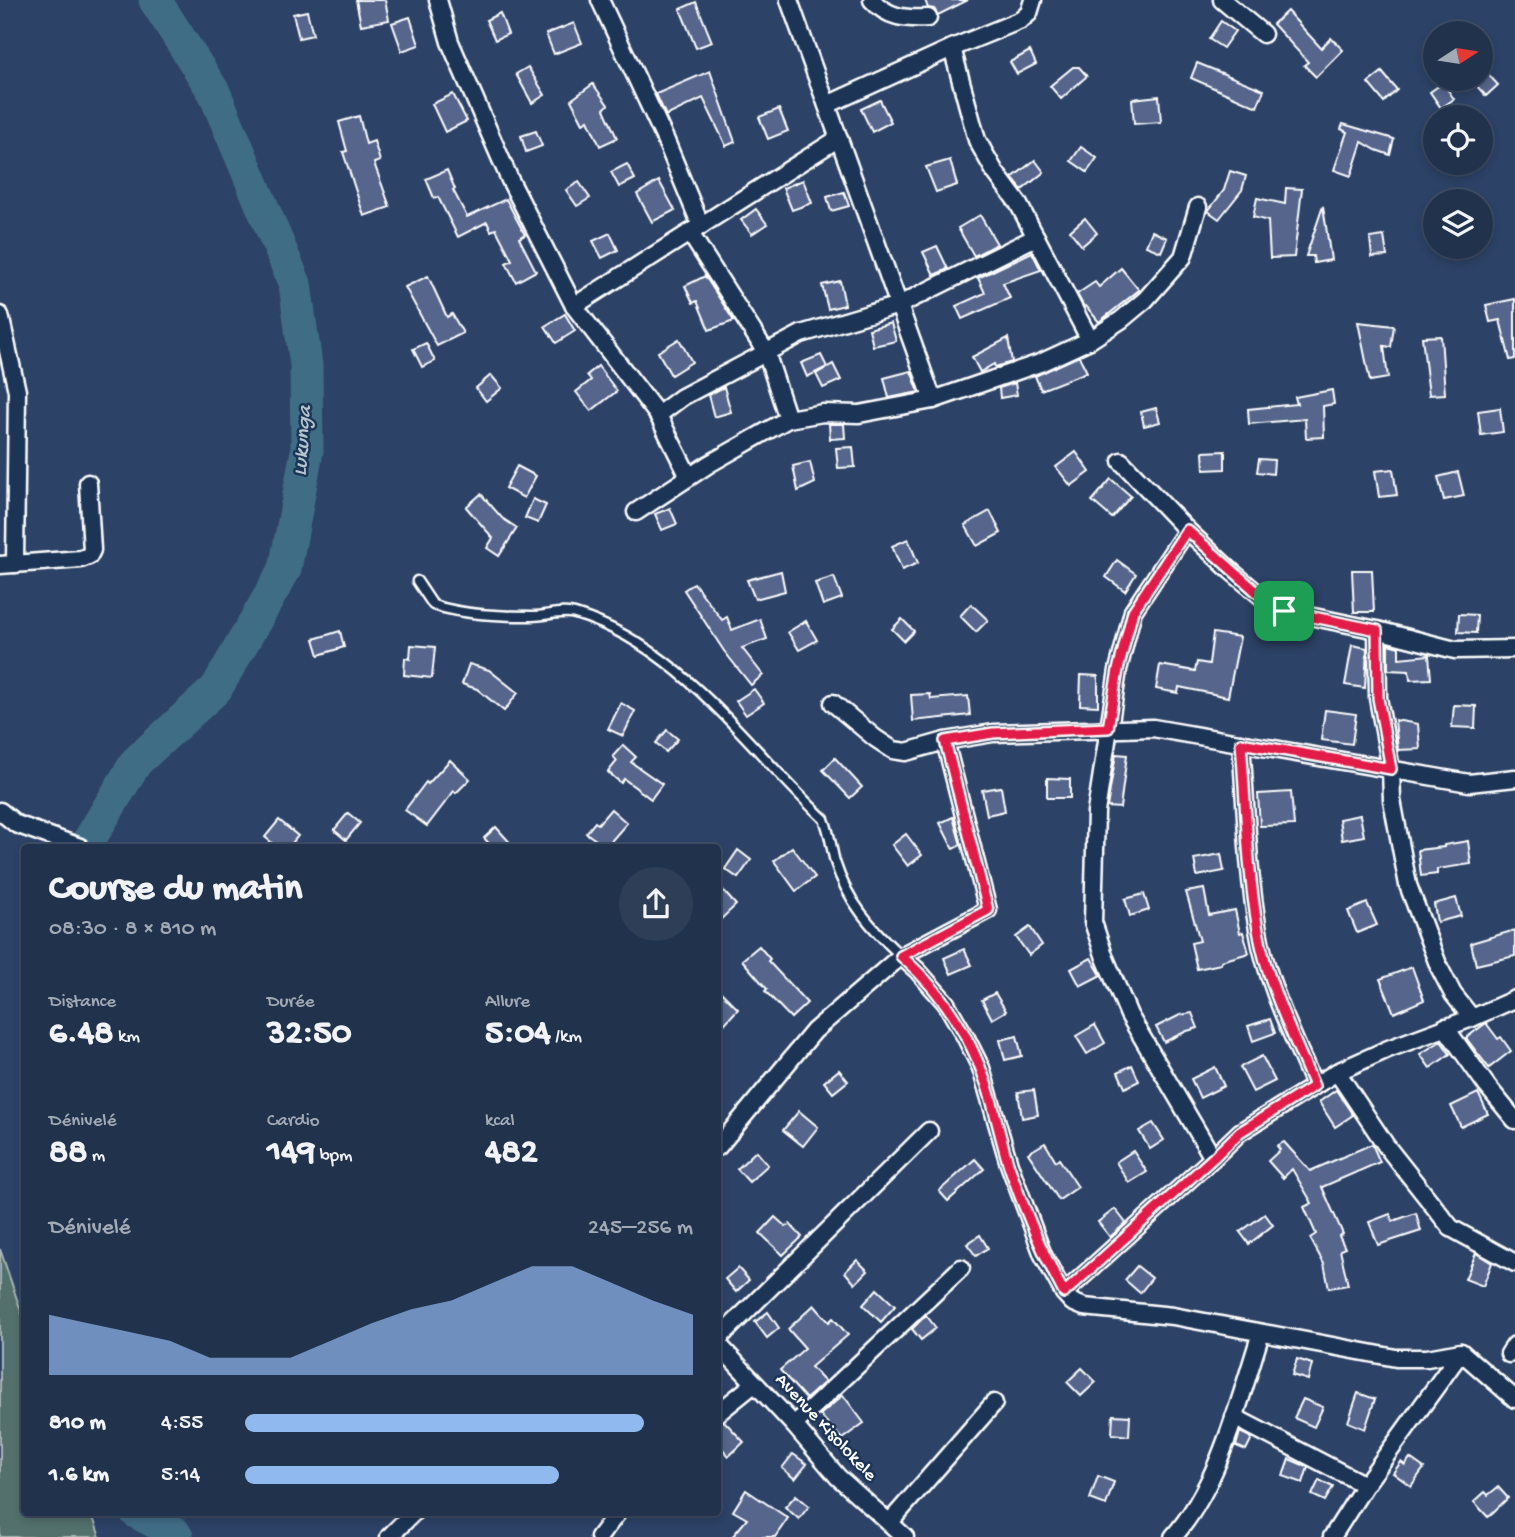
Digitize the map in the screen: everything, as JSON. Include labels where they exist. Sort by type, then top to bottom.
[{"type":"street","points":[[438,0],[450,42],[510,180],[575,306],[658,415],[690,477]]},
{"type":"street","points":[[600,0],[666,141],[696,229],[766,352],[788,419]]},
{"type":"street","points":[[789,0],[933,400]]},
{"type":"street","points":[[872,0],[883,11],[897,17],[928,18]]},
{"type":"street","points":[[827,105],[1021,20],[1029,13],[1032,0]]},
{"type":"street","points":[[1222,0],[1263,34]]},
{"type":"street","points":[[952,48],[977,140],[995,172],[1018,203],[1090,340]]},
{"type":"street","points":[[575,306],[839,138]]},
{"type":"street","points":[[636,512],[788,419],[823,413],[859,414],[933,400],[1040,363],[1090,340],[1121,320],[1144,300],[1183,257],[1198,207]]},
{"type":"street","points":[[658,415],[681,397],[801,334],[899,305],[1036,237]]},
{"type":"street","points":[[0,315],[17,391],[7,564],[81,559],[89,556],[92,550],[88,482]]},
{"type":"street","points":[[1121,461],[1187,530],[1268,602],[1284,611],[1377,630],[1455,650],[1515,649]]},
{"type":"street","points":[[1187,530],[1133,611],[1118,670],[1096,812],[1093,922],[1129,1016],[1213,1158]]},
{"type":"street","points":[[1377,630],[1378,698],[1391,769],[1392,800],[1408,885],[1438,967],[1453,994],[1472,1018]]},
{"type":"street","points":[[832,703],[874,738],[894,750],[906,752],[945,741],[993,733],[1153,727],[1469,783],[1515,778]]},
{"type":"street","points":[[721,1143],[814,1031],[901,956],[988,910],[945,741]]},
{"type":"street","points":[[1241,743],[1258,930],[1280,1004],[1314,1086]]},
{"type":"street","points":[[0,811],[16,824],[72,844]]},
{"type":"street","points":[[901,956],[946,1003],[965,1035],[981,1069],[1009,1164],[1043,1255],[1072,1302],[1084,1307],[1173,1316],[1396,1358],[1427,1358],[1461,1352]]},
{"type":"street","points":[[1064,1293],[1240,1132],[1337,1072],[1515,999]]},
{"type":"street","points":[[1445,1027],[1486,1086],[1515,1120]]},
{"type":"street","points":[[1337,1072],[1387,1147],[1451,1228],[1515,1263]]},
{"type":"street","points":[[721,1336],[929,1131]]},
{"type":"street","points":[[794,1425],[961,1268]]},
{"type":"street","points":[[1173,1537],[1192,1513],[1203,1490],[1234,1417],[1261,1333]]},
{"type":"street","name":"Avenue Kisolokele","points":[[721,1347],[794,1425],[838,1477],[905,1537]]},
{"type":"street","points":[[1461,1352],[1515,1399]]},
{"type":"street","points":[[1332,1537],[1461,1352]]},
{"type":"street","points":[[721,1411],[754,1384]]},
{"type":"street","points":[[890,1522],[994,1403]]},
{"type":"street","points":[[1234,1417],[1366,1485]]},
{"type":"street","points":[[389,1537],[410,1516]]},
{"type":"street","points":[[599,1537],[615,1516]]},
{"type":"lane","points":[[417,580],[433,606],[454,612],[534,616],[572,613],[613,629],[691,682],[824,819],[830,834],[835,863],[858,910],[901,956]]},
{"type":"green space","points":[[0,1249],[21,1311],[21,1516],[92,1516],[100,1537],[0,1537]]},
{"type":"building","points":[[356,0],[385,0],[389,20],[361,25]]},
{"type":"building","points":[[925,0],[968,0],[938,15],[934,9],[928,8]]},
{"type":"building","points":[[696,2],[712,42],[696,48],[680,9]]},
{"type":"building","points":[[307,11],[313,35],[299,38],[293,14]]},
{"type":"building","points":[[1287,11],[1321,48],[1331,38],[1343,50],[1316,77],[1304,65],[1308,62],[1273,24]]},
{"type":"building","points":[[500,13],[508,34],[495,40],[486,20]]},
{"type":"building","points":[[410,17],[419,45],[402,51],[392,23]]},
{"type":"building","points":[[1221,21],[1235,31],[1223,48],[1209,39]]},
{"type":"building","points":[[574,23],[582,43],[554,54],[546,34]]},
{"type":"building","points":[[1030,51],[1036,64],[1017,74],[1010,62]]},
{"type":"building","points":[[1197,63],[1264,90],[1257,107],[1191,78]]},
{"type":"building","points":[[528,67],[545,95],[532,103],[516,74]]},
{"type":"building","points":[[1073,67],[1079,67],[1087,76],[1061,99],[1050,86]]},
{"type":"building","points":[[710,71],[735,142],[726,146],[703,98],[666,116],[656,94]]},
{"type":"building","points":[[1382,72],[1397,90],[1384,102],[1368,83]]},
{"type":"building","points":[[593,84],[608,105],[604,109],[617,138],[600,146],[588,120],[583,123],[571,100]]},
{"type":"building","points":[[1448,91],[1454,99],[1445,105],[1439,105],[1430,92]]},
{"type":"building","points":[[453,94],[467,121],[445,132],[432,104]]},
{"type":"building","points":[[1159,96],[1161,122],[1134,124],[1132,99]]},
{"type":"building","points":[[880,100],[891,122],[872,132],[861,109]]},
{"type":"building","points":[[779,109],[788,131],[768,139],[759,117]]},
{"type":"building","points":[[359,116],[366,144],[374,141],[380,161],[374,163],[390,207],[364,216],[343,152],[347,151],[339,122]]},
{"type":"building","points":[[1343,124],[1394,139],[1390,155],[1362,142],[1351,176],[1334,170],[1347,132],[1341,129]]},
{"type":"building","points":[[536,131],[542,146],[526,152],[521,136]]},
{"type":"building","points":[[1081,147],[1097,158],[1087,172],[1071,161]]},
{"type":"building","points":[[950,160],[957,185],[936,192],[926,167]]},
{"type":"building","points":[[1035,160],[1044,172],[1022,190],[1012,178]]},
{"type":"building","points":[[627,164],[635,179],[619,187],[611,172]]},
{"type":"building","points":[[447,170],[455,189],[453,190],[467,217],[506,199],[525,235],[519,238],[536,271],[516,282],[506,263],[512,260],[496,229],[491,231],[487,222],[458,237],[438,197],[434,198],[426,179]]},
{"type":"building","points":[[1230,171],[1246,176],[1242,190],[1219,219],[1208,211],[1224,190]]},
{"type":"building","points":[[803,180],[812,203],[792,210],[783,188]]},
{"type":"building","points":[[659,181],[675,210],[652,222],[637,194]]},
{"type":"building","points":[[579,182],[590,198],[577,206],[566,190]]},
{"type":"building","points":[[1286,188],[1302,189],[1294,257],[1270,258],[1268,221],[1253,217],[1257,198],[1285,204]]},
{"type":"building","points":[[844,192],[849,206],[831,211],[827,197]]},
{"type":"building","points":[[1323,206],[1331,260],[1314,263],[1313,256],[1306,256]]},
{"type":"building","points":[[756,209],[767,224],[752,234],[741,220]]},
{"type":"building","points":[[980,215],[997,244],[974,256],[958,228]]},
{"type":"building","points":[[1085,218],[1097,233],[1082,246],[1070,231]]},
{"type":"building","points":[[1152,231],[1167,238],[1161,252],[1146,246]]},
{"type":"building","points":[[610,233],[618,250],[602,258],[593,241]]},
{"type":"building","points":[[1384,236],[1387,256],[1372,257],[1370,238]]},
{"type":"building","points":[[937,246],[948,269],[934,275],[923,252]]},
{"type":"building","points":[[1032,252],[1041,270],[1003,283],[1010,298],[962,319],[956,306],[985,293],[978,278]]},
{"type":"building","points":[[1121,268],[1139,290],[1099,322],[1086,306],[1084,307],[1077,294],[1095,282],[1099,287]]},
{"type":"building","points":[[428,276],[447,317],[452,314],[463,333],[437,346],[405,287]]},
{"type":"building","points":[[705,276],[734,321],[709,330],[697,301],[693,303],[685,286]]},
{"type":"building","points":[[840,281],[845,305],[828,309],[822,285]]},
{"type":"building","points":[[1515,299],[1515,359],[1510,360],[1500,320],[1490,322],[1486,305]]},
{"type":"building","points":[[565,314],[575,331],[556,343],[545,326]]},
{"type":"building","points":[[1358,322],[1394,326],[1391,347],[1384,346],[1388,378],[1370,381]]},
{"type":"building","points":[[891,323],[896,341],[873,346],[869,329]]},
{"type":"building","points":[[1441,336],[1445,394],[1429,395],[1422,337]]},
{"type":"building","points":[[1008,338],[1012,362],[995,367],[994,364],[980,372],[972,357]]},
{"type":"building","points":[[679,339],[692,362],[671,375],[658,352]]},
{"type":"building","points":[[426,343],[435,361],[422,367],[413,349]]},
{"type":"building","points":[[821,355],[827,367],[807,377],[801,363]]},
{"type":"building","points":[[1079,356],[1087,372],[1041,390],[1035,376]]},
{"type":"building","points":[[833,364],[841,380],[823,388],[816,374]]},
{"type":"building","points":[[598,366],[617,391],[591,411],[576,392],[591,380],[587,375]]},
{"type":"building","points":[[911,371],[919,392],[889,398],[884,378]]},
{"type":"building","points":[[491,375],[502,388],[486,401],[476,388]]},
{"type":"building","points":[[1015,383],[1017,395],[1000,398],[999,388]]},
{"type":"building","points":[[724,387],[731,412],[714,417],[708,395]]},
{"type":"building","points":[[1332,390],[1334,404],[1323,406],[1324,437],[1306,438],[1305,419],[1249,424],[1248,409],[1297,404],[1295,397]]},
{"type":"building","points":[[1156,408],[1160,422],[1144,426],[1141,412]]},
{"type":"building","points":[[1500,408],[1503,432],[1481,435],[1478,411]]},
{"type":"building","points":[[829,424],[844,424],[845,438],[830,439]]},
{"type":"building","points":[[853,447],[855,467],[838,468],[836,448]]},
{"type":"building","points":[[1225,451],[1225,469],[1204,470],[1203,452]]},
{"type":"building","points":[[1076,452],[1090,472],[1071,486],[1056,467]]},
{"type":"building","points":[[1259,459],[1274,460],[1273,474],[1257,472]]},
{"type":"building","points":[[810,462],[815,483],[798,491],[793,466]]},
{"type":"building","points":[[517,466],[536,476],[524,498],[505,488]]},
{"type":"building","points":[[1393,469],[1397,495],[1379,497],[1375,471]]},
{"type":"building","points":[[1458,472],[1464,496],[1444,500],[1438,477]]},
{"type":"building","points":[[1111,479],[1131,496],[1112,518],[1092,501]]},
{"type":"building","points":[[481,494],[502,518],[517,528],[499,556],[487,548],[493,538],[466,507]]},
{"type":"building","points":[[533,499],[546,505],[538,523],[525,518]]},
{"type":"building","points":[[670,508],[677,524],[662,530],[655,514]]},
{"type":"building","points":[[990,511],[1001,533],[977,546],[965,525]]},
{"type":"building","points":[[908,539],[918,563],[902,570],[892,546]]},
{"type":"building","points":[[1117,560],[1136,574],[1125,591],[1106,577]]},
{"type":"building","points":[[1352,570],[1372,570],[1374,612],[1354,612]]},
{"type":"building","points":[[781,571],[785,591],[755,599],[747,580]]},
{"type":"building","points":[[834,577],[842,598],[823,605],[815,583]]},
{"type":"building","points":[[694,583],[722,620],[727,617],[732,630],[760,619],[767,639],[742,648],[763,675],[751,685],[724,651],[684,590]]},
{"type":"building","points":[[971,604],[988,620],[976,632],[960,616]]},
{"type":"building","points":[[1459,614],[1477,615],[1476,633],[1458,632]]},
{"type":"building","points":[[902,619],[914,631],[904,641],[892,629]]},
{"type":"building","points":[[806,621],[817,640],[799,650],[788,632]]},
{"type":"building","points":[[340,631],[344,647],[319,655],[314,639]]},
{"type":"building","points":[[1213,633],[1240,637],[1228,697],[1179,687],[1178,693],[1156,689],[1160,665],[1195,671],[1197,662],[1209,664]]},
{"type":"building","points":[[1388,644],[1399,647],[1399,658],[1429,655],[1431,679],[1410,680],[1409,671],[1388,670]]},
{"type":"building","points":[[411,645],[435,647],[432,678],[404,675],[405,658],[410,659]]},
{"type":"building","points":[[1352,645],[1367,648],[1365,688],[1345,685]]},
{"type":"building","points":[[469,664],[489,670],[518,693],[504,711],[477,689],[462,684]]},
{"type":"building","points":[[1081,675],[1098,676],[1098,706],[1080,705]]},
{"type":"building","points":[[754,689],[764,703],[746,715],[736,701]]},
{"type":"building","points":[[930,694],[931,699],[968,696],[970,715],[913,721],[911,695]]},
{"type":"building","points":[[621,703],[635,711],[623,736],[608,729]]},
{"type":"building","points":[[1454,705],[1476,706],[1475,728],[1452,727]]},
{"type":"building","points":[[1325,710],[1356,714],[1352,744],[1321,740]]},
{"type":"building","points":[[1395,720],[1418,724],[1420,749],[1398,750]]},
{"type":"building","points":[[667,730],[678,739],[666,752],[656,743]]},
{"type":"building","points":[[623,745],[636,757],[631,762],[662,784],[651,799],[624,779],[621,783],[608,772],[617,761],[613,756]]},
{"type":"building","points":[[1116,754],[1127,755],[1120,808],[1107,807]]},
{"type":"building","points":[[835,758],[862,787],[850,798],[823,770]]},
{"type":"building","points":[[450,760],[470,779],[456,793],[454,791],[427,826],[405,810],[426,782],[428,784]]},
{"type":"building","points":[[1047,778],[1070,779],[1070,798],[1047,798]]},
{"type":"building","points":[[1001,787],[1005,811],[987,815],[982,790]]},
{"type":"building","points":[[1291,792],[1294,825],[1260,826],[1258,794]]},
{"type":"building","points":[[611,809],[627,823],[609,844],[602,844],[586,833],[595,822],[598,824]]},
{"type":"building","points":[[348,813],[360,823],[346,840],[334,830]]},
{"type":"building","points":[[1360,815],[1364,836],[1342,840],[1339,819]]},
{"type":"building","points":[[953,817],[961,845],[953,849],[940,823]]},
{"type":"building","points":[[279,820],[298,836],[291,844],[273,844],[265,837]]},
{"type":"building","points":[[496,827],[511,844],[489,844],[484,838]]},
{"type":"building","points":[[906,834],[922,855],[908,866],[892,845]]},
{"type":"building","points":[[1468,841],[1471,864],[1437,869],[1437,874],[1421,876],[1418,850]]},
{"type":"building","points":[[792,847],[815,877],[796,891],[774,861]]},
{"type":"building","points":[[738,850],[751,860],[738,878],[725,869]]},
{"type":"building","points":[[1221,854],[1224,871],[1197,876],[1194,859]]},
{"type":"building","points":[[721,888],[736,905],[721,919]]},
{"type":"building","points":[[1204,889],[1209,915],[1235,910],[1240,933],[1243,932],[1249,953],[1221,961],[1221,964],[1197,969],[1191,943],[1200,941],[1186,892]]},
{"type":"building","points":[[1144,894],[1149,910],[1130,916],[1125,899]]},
{"type":"building","points":[[1456,898],[1461,916],[1437,922],[1434,904]]},
{"type":"building","points":[[1367,903],[1377,925],[1357,933],[1348,911]]},
{"type":"building","points":[[1030,927],[1042,945],[1029,955],[1016,937]]},
{"type":"building","points":[[1515,930],[1515,956],[1476,965],[1471,943]]},
{"type":"building","points":[[759,946],[770,959],[768,961],[807,1003],[791,1018],[765,991],[767,989],[742,960]]},
{"type":"building","points":[[964,949],[972,965],[951,974],[944,958]]},
{"type":"building","points":[[1091,958],[1101,975],[1080,986],[1071,969]]},
{"type":"building","points":[[1412,967],[1424,1000],[1394,1013],[1380,979]]},
{"type":"building","points":[[721,992],[738,1009],[721,1028]]},
{"type":"building","points":[[995,993],[1006,1011],[992,1019],[982,1000]]},
{"type":"building","points":[[1192,1013],[1198,1028],[1164,1042],[1156,1027],[1180,1015]]},
{"type":"building","points":[[1270,1019],[1275,1033],[1253,1041],[1248,1026]]},
{"type":"building","points":[[1486,1023],[1511,1051],[1489,1068],[1466,1038]]},
{"type":"building","points":[[1095,1025],[1105,1043],[1087,1054],[1076,1036]]},
{"type":"building","points":[[1017,1036],[1022,1056],[1005,1060],[1000,1040]]},
{"type":"building","points":[[1441,1041],[1450,1054],[1430,1068],[1420,1054]]},
{"type":"building","points":[[1262,1056],[1275,1081],[1253,1092],[1240,1067]]},
{"type":"building","points":[[1132,1065],[1139,1081],[1125,1088],[1118,1072]]},
{"type":"building","points":[[1215,1067],[1224,1086],[1200,1098],[1191,1079]]},
{"type":"building","points":[[839,1070],[848,1081],[833,1093],[824,1082]]},
{"type":"building","points":[[1034,1090],[1038,1115],[1022,1118],[1018,1092]]},
{"type":"building","points":[[1336,1090],[1353,1115],[1335,1127],[1319,1102]]},
{"type":"building","points":[[1478,1093],[1488,1114],[1461,1127],[1451,1106]]},
{"type":"building","points":[[799,1111],[818,1127],[803,1146],[783,1130]]},
{"type":"building","points":[[1153,1123],[1164,1140],[1150,1149],[1139,1131]]},
{"type":"building","points":[[1284,1142],[1310,1171],[1372,1144],[1380,1162],[1322,1187],[1343,1234],[1339,1236],[1345,1248],[1340,1250],[1348,1285],[1329,1288],[1324,1264],[1310,1238],[1316,1234],[1304,1207],[1312,1203],[1292,1169],[1283,1178],[1268,1161],[1280,1150],[1277,1146]]},
{"type":"building","points":[[1045,1143],[1078,1187],[1059,1200],[1028,1153]]},
{"type":"building","points":[[756,1151],[768,1165],[749,1182],[737,1169]]},
{"type":"building","points":[[1133,1151],[1147,1172],[1129,1183],[1116,1162]]},
{"type":"building","points":[[975,1159],[984,1169],[948,1201],[939,1191]]},
{"type":"building","points":[[1115,1209],[1126,1223],[1110,1237],[1098,1222]]},
{"type":"building","points":[[1416,1213],[1421,1231],[1378,1245],[1369,1222],[1390,1214],[1393,1221]]},
{"type":"building","points":[[1265,1214],[1273,1225],[1249,1244],[1240,1232]]},
{"type":"building","points":[[775,1217],[786,1227],[790,1224],[802,1237],[783,1255],[760,1233]]},
{"type":"building","points":[[980,1235],[988,1248],[976,1256],[967,1244]]},
{"type":"building","points":[[1476,1253],[1492,1263],[1483,1286],[1465,1279]]},
{"type":"building","points":[[857,1260],[868,1271],[855,1284],[845,1272]]},
{"type":"building","points":[[1137,1266],[1152,1278],[1140,1293],[1125,1280]]},
{"type":"building","points":[[738,1268],[749,1280],[736,1292],[725,1279]]},
{"type":"building","points":[[877,1289],[895,1306],[881,1322],[863,1305]]},
{"type":"building","points":[[814,1305],[829,1322],[833,1318],[848,1335],[811,1367],[825,1382],[806,1399],[780,1370],[805,1348],[788,1329]]},
{"type":"building","points":[[768,1312],[779,1328],[767,1338],[755,1322]]},
{"type":"building","points":[[926,1315],[936,1328],[921,1340],[912,1329]]},
{"type":"building","points":[[1297,1359],[1312,1364],[1308,1380],[1292,1375]]},
{"type":"building","points":[[1082,1368],[1096,1382],[1081,1396],[1067,1382]]},
{"type":"building","points":[[1358,1393],[1375,1399],[1365,1429],[1348,1422]]},
{"type":"building","points":[[843,1395],[864,1423],[842,1439],[820,1415]]},
{"type":"building","points":[[1303,1399],[1323,1407],[1314,1427],[1294,1418]]},
{"type":"building","points":[[1113,1415],[1130,1416],[1129,1436],[1112,1434]]},
{"type":"building","points":[[724,1421],[744,1442],[729,1456],[721,1447],[721,1422]]},
{"type":"building","points":[[1240,1432],[1252,1438],[1246,1450],[1236,1446]]},
{"type":"building","points":[[793,1454],[807,1464],[795,1479],[782,1468]]},
{"type":"building","points":[[1410,1458],[1424,1468],[1411,1486],[1393,1473],[1401,1462],[1405,1465]]},
{"type":"building","points":[[1289,1459],[1308,1467],[1303,1483],[1283,1476]]},
{"type":"building","points":[[1098,1476],[1114,1482],[1106,1505],[1090,1499]]},
{"type":"building","points":[[1319,1480],[1333,1487],[1325,1501],[1312,1495]]},
{"type":"building","points":[[1498,1487],[1508,1498],[1488,1517],[1474,1502],[1485,1492],[1488,1495]]},
{"type":"building","points":[[746,1490],[788,1518],[775,1537],[732,1537],[747,1519],[733,1511]]},
{"type":"building","points":[[796,1495],[809,1506],[799,1519],[785,1507]]},
{"type":"waterway","name":"Lukunga","points":[[87,844],[136,762],[216,689],[285,569],[307,451],[306,365],[295,284],[214,92],[155,0]]},
{"type":"waterway","name":"Lukunga","points":[[144,1516],[174,1532],[177,1537]]},
{"type":"route","points":[[1187,530],[1268,602],[1284,611],[1377,630],[1378,698],[1391,769],[1241,743],[1258,930],[1280,1004],[1314,1086],[1225,1144],[1213,1158],[1064,1293],[1043,1255],[1009,1164],[981,1069],[965,1035],[946,1003],[901,956],[988,910],[945,741],[993,733],[1108,728],[1118,670],[1133,611],[1187,530]]}]
